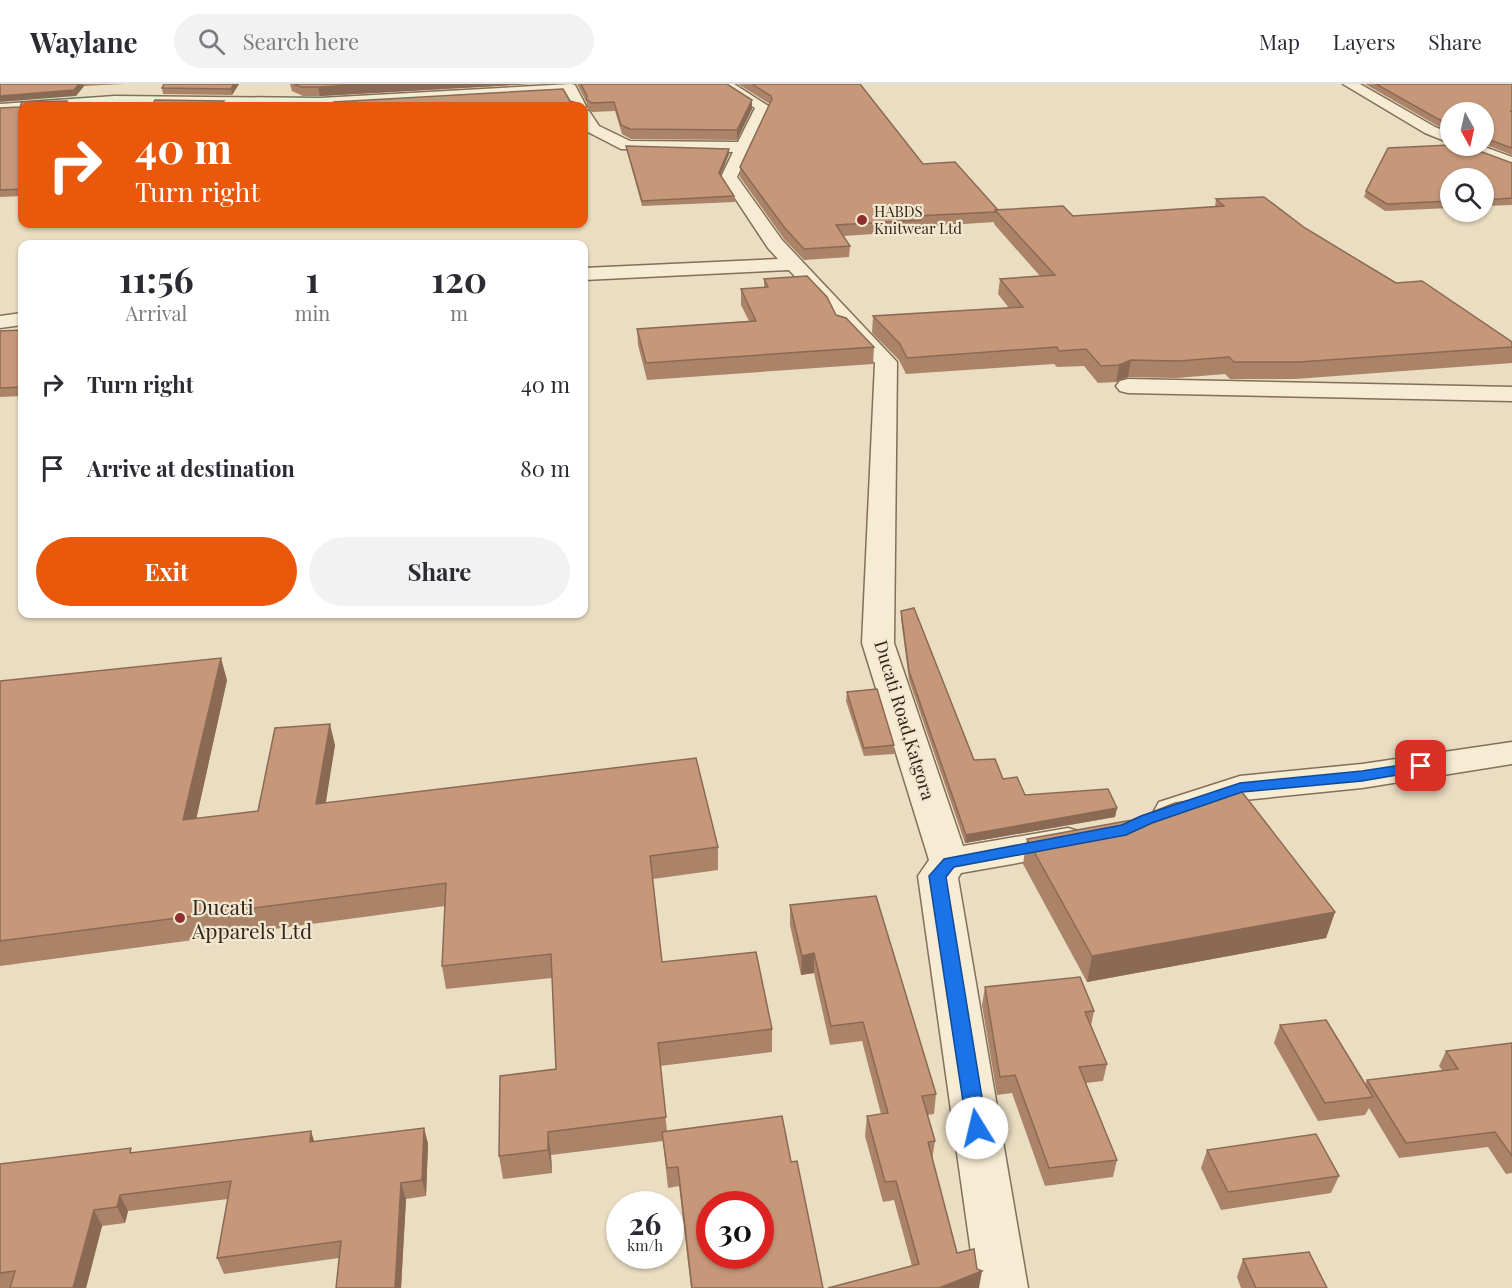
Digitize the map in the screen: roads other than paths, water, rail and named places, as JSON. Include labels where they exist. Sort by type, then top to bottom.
[{"type":"street","name":"Ducati Road,Katgora","points":[[724,84],[763,107],[729,177],[775,244],[886,362],[878,643],[949,862]]},
{"type":"street","points":[[1350,84],[1440,134]]},
{"type":"street","points":[[86,102],[115,100],[320,102],[570,88],[577,102]]},
{"type":"street","points":[[0,108],[18,107]]},
{"type":"street","points":[[588,121],[593,129],[627,146],[743,147]]},
{"type":"street","points":[[1494,156],[1512,163]]},
{"type":"street","points":[[588,274],[794,264]]},
{"type":"street","points":[[1128,386],[1512,394]]},
{"type":"street","points":[[1136,825],[1240,788],[1362,776],[1512,753]]},
{"type":"street","points":[[1002,1288],[938,876],[949,862],[1096,836]]},
{"type":"place","name":"HABDS Knitwear Ltd","points":[[862,220]]},
{"type":"place","name":"Ducati Apparels Ltd","points":[[180,918]]}]
